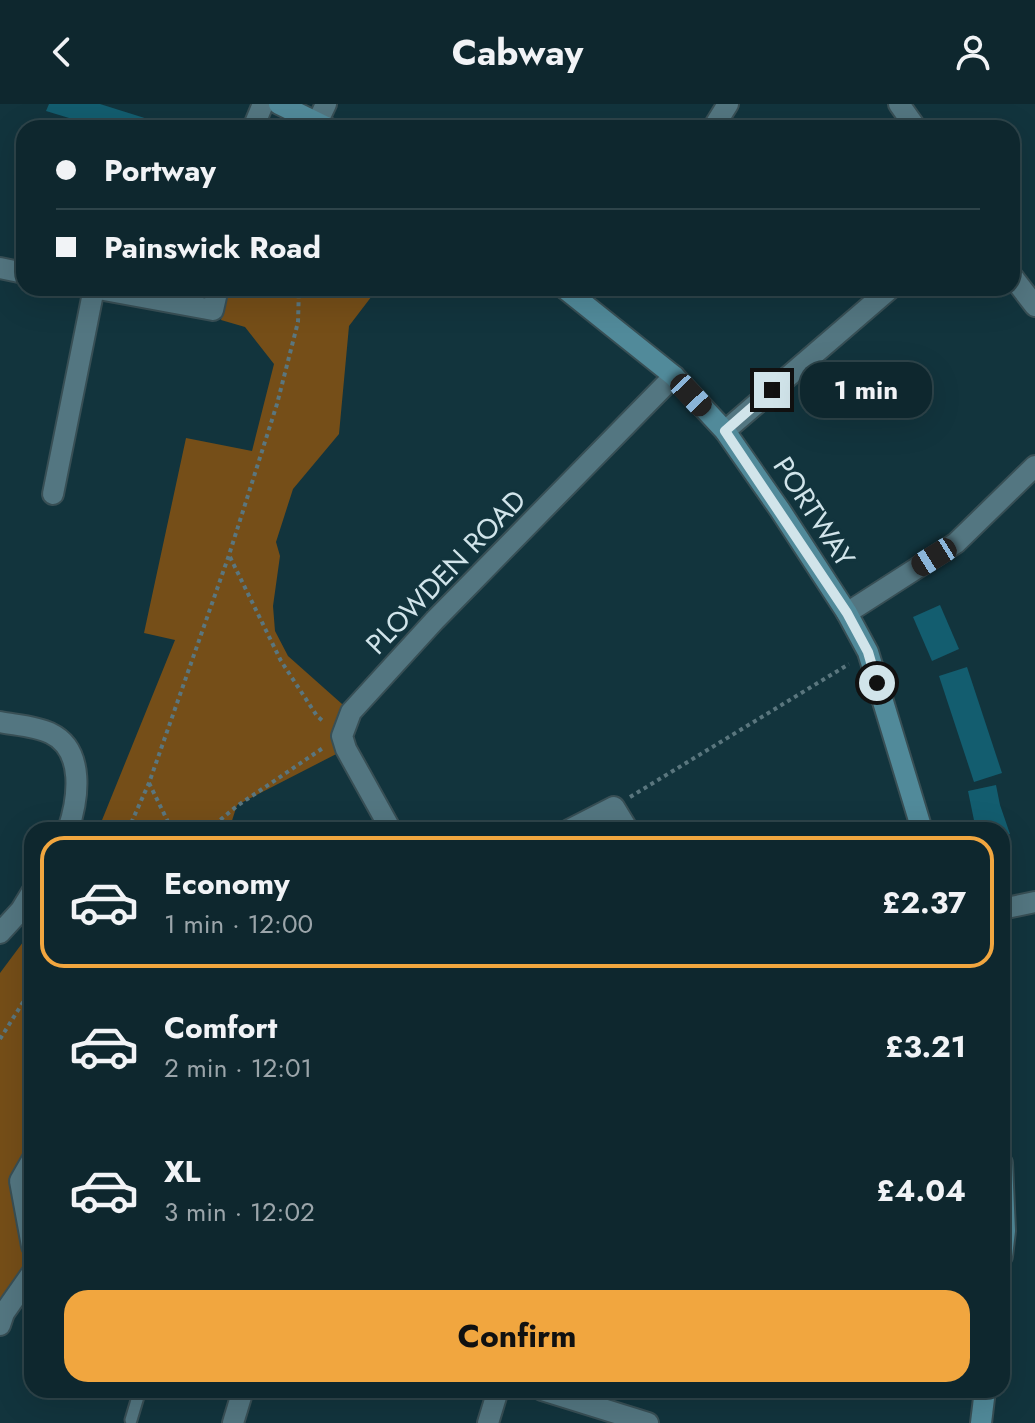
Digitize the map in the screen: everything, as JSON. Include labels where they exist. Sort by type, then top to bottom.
[{"type":"street","points":[[279,104],[324,118]]},
{"type":"street","points":[[1020,286],[1035,306]]},
{"type":"street","points":[[53,494],[92,296]]},
{"type":"street","points":[[137,296],[213,310],[216,296]]},
{"type":"street","name":"PORTWAY","points":[[574,296],[674,376],[725,431],[847,613],[868,652],[920,822]]},
{"type":"street","points":[[725,431],[882,296]]},
{"type":"street","name":"PLOWDEN ROAD","points":[[342,736],[351,712],[372,689],[674,376]]},
{"type":"street","points":[[847,613],[956,543],[1035,466]]},
{"type":"street","points":[[0,722],[49,732],[64,744],[75,768],[78,791],[70,822]]},
{"type":"street","points":[[342,736],[346,749],[387,822]]},
{"type":"street","points":[[585,822],[614,807],[623,822]]},
{"type":"street","points":[[1010,907],[1035,902]]},
{"type":"street","points":[[0,933],[24,905]]},
{"type":"street","points":[[24,1174],[20,1181],[24,1203]]},
{"type":"street","points":[[0,1325],[4,1313],[24,1284]]},
{"type":"street","points":[[233,1423],[241,1398]]},
{"type":"street","points":[[488,1423],[496,1398]]},
{"type":"street","points":[[568,1398],[648,1423]]},
{"type":"street","points":[[981,1423],[984,1398]]},
{"type":"lane","points":[[131,1420],[138,1398]]},
{"type":"path","points":[[132,822],[149,783],[229,555],[277,404],[298,322],[299,296]]},
{"type":"path","points":[[218,822],[342,736],[317,716],[281,661],[229,555]]},
{"type":"path","points":[[614,807],[868,652]]},
{"type":"path","points":[[149,783],[168,822]]},
{"type":"path","points":[[0,1039],[24,1001]]},
{"type":"shaded area","points":[[226,296],[372,296],[349,326],[339,434],[293,489],[276,542],[280,556],[273,606],[275,631],[288,656],[351,712],[346,749],[237,805],[232,822],[101,822],[175,640],[144,633],[186,438],[252,451],[274,364],[245,327],[221,320]]},
{"type":"shaded area","points":[[24,941],[24,1174],[20,1181],[24,1203],[24,1286],[0,1325],[0,973]]},
{"type":"building","points":[[49,104],[100,104],[151,120],[76,120],[46,111]]},
{"type":"building","points":[[940,605],[959,649],[932,661],[913,617]]},
{"type":"building","points":[[967,667],[1002,773],[974,782],[939,676]]},
{"type":"building","points":[[996,785],[1006,822],[974,822],[968,791]]},
{"type":"route","points":[[772,390],[725,431],[847,613],[868,652],[877,683]]}]
